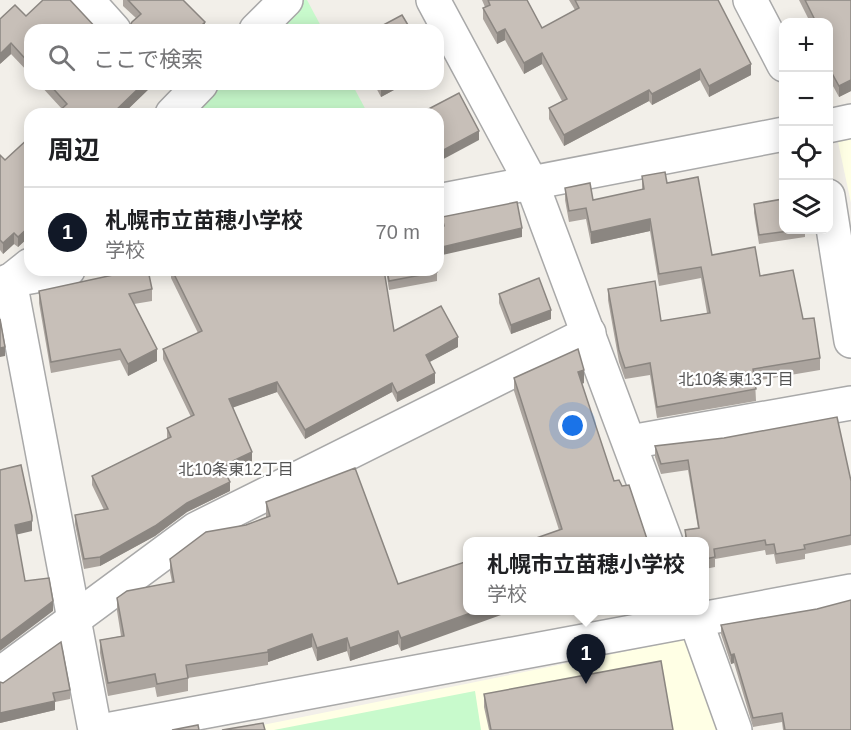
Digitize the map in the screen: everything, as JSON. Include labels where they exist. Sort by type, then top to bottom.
[{"type":"street","points":[[87,0],[109,24]]},
{"type":"street","points":[[262,24],[286,0]]},
{"type":"street","points":[[433,0],[532,184],[664,537]]},
{"type":"street","points":[[750,0],[779,57]]},
{"type":"street","points":[[833,125],[851,121]]},
{"type":"street","points":[[444,200],[779,135]]},
{"type":"street","points":[[833,228],[851,341]]},
{"type":"street","points":[[13,276],[95,730]]},
{"type":"street","points":[[0,674],[75,621],[196,529],[589,333]]},
{"type":"street","points":[[630,442],[851,403]]},
{"type":"street","points":[[709,614],[851,591]]},
{"type":"street","points":[[106,730],[694,616],[735,730]]},
{"type":"shaded area","points":[[851,135],[851,203],[838,142]]},
{"type":"shaded area","points":[[692,638],[723,730],[238,730]]},
{"type":"green space","points":[[300,0],[307,0],[320,24],[277,24]]},
{"type":"green space","points":[[214,90],[355,90],[365,108],[197,108]]},
{"type":"green space","points":[[475,691],[481,730],[274,730]]},
{"type":"building","points":[[43,0],[70,0],[92,24],[24,24],[24,57],[11,43],[0,54],[0,19],[15,5],[26,16]]},
{"type":"building","points":[[128,0],[183,0],[205,22],[203,24],[131,24],[141,14]]},
{"type":"building","points":[[488,0],[527,0],[542,28],[579,8],[575,0],[718,0],[751,64],[709,86],[700,69],[652,94],[649,90],[564,135],[549,108],[567,99],[542,53],[524,63],[505,29],[497,33],[483,8],[490,5]]},
{"type":"building","points":[[805,0],[851,0],[851,80],[839,86],[833,75],[833,18],[814,18]]},
{"type":"building","points":[[402,15],[407,24],[385,24]]},
{"type":"building","points":[[54,90],[137,90],[118,108],[63,108],[67,104]]},
{"type":"building","points":[[459,93],[479,131],[444,150],[444,108],[430,108]]},
{"type":"building","points":[[24,143],[24,232],[18,237],[14,233],[3,243],[0,240],[0,155],[5,160]]},
{"type":"building","points":[[665,172],[667,183],[698,177],[712,255],[755,247],[760,276],[793,270],[803,319],[814,318],[820,358],[753,369],[756,389],[657,407],[650,363],[625,368],[619,350],[608,289],[655,281],[661,321],[710,313],[701,267],[659,274],[650,219],[591,232],[586,208],[569,211],[565,188],[590,183],[593,200],[644,189],[642,176]]},
{"type":"building","points":[[779,200],[779,232],[759,235],[754,204]]},
{"type":"building","points":[[517,202],[522,228],[444,247],[444,217]]},
{"type":"building","points":[[108,276],[149,276],[152,289],[129,294],[157,349],[128,364],[120,349],[51,362],[39,291]]},
{"type":"building","points":[[175,276],[385,276],[394,331],[441,306],[458,337],[426,355],[435,373],[397,393],[392,383],[305,430],[277,382],[229,399],[252,452],[222,466],[230,482],[187,503],[155,526],[100,557],[84,559],[75,515],[108,509],[92,476],[171,437],[167,428],[194,415],[163,349],[202,331]]},
{"type":"building","points":[[388,276],[416,276],[389,281]]},
{"type":"building","points":[[539,278],[551,310],[511,325],[499,294]]},
{"type":"building","points":[[0,319],[5,347],[0,348]]},
{"type":"building","points":[[578,349],[584,370],[578,372],[614,481],[619,480],[622,486],[629,485],[646,537],[539,537],[562,529],[514,378]]},
{"type":"building","points":[[837,417],[851,481],[851,535],[804,545],[805,549],[776,554],[774,544],[766,545],[765,540],[714,549],[715,557],[709,558],[709,537],[686,537],[685,530],[699,528],[688,460],[661,464],[655,446],[724,438]]},
{"type":"building","points":[[21,465],[32,516],[32,521],[15,525],[25,581],[49,578],[53,601],[0,641],[0,470]]},
{"type":"building","points":[[355,468],[398,584],[463,563],[463,615],[465,615],[401,638],[398,631],[350,648],[347,638],[317,648],[312,634],[268,650],[268,652],[186,665],[188,678],[157,684],[155,674],[108,683],[100,640],[124,636],[117,598],[127,591],[174,582],[170,559],[206,532],[246,525],[270,516],[266,502]]},
{"type":"building","points":[[851,600],[851,730],[785,730],[782,713],[753,718],[734,654],[731,655],[721,625],[817,609]]},
{"type":"building","points":[[61,642],[70,690],[53,693],[55,701],[0,713],[0,682],[3,683]]},
{"type":"building","points":[[661,661],[673,730],[491,730],[484,694]]},
{"type":"building","points":[[263,723],[265,730],[222,730]]},
{"type":"building","points":[[198,725],[199,730],[172,730]]},
{"type":"place","name":"札幌市立苗穂小学校","points":[[586,684]]},
{"type":"district","name":"北10条東13丁目","points":[[736,379]]},
{"type":"district","name":"北10条東12丁目","points":[[236,469]]}]
